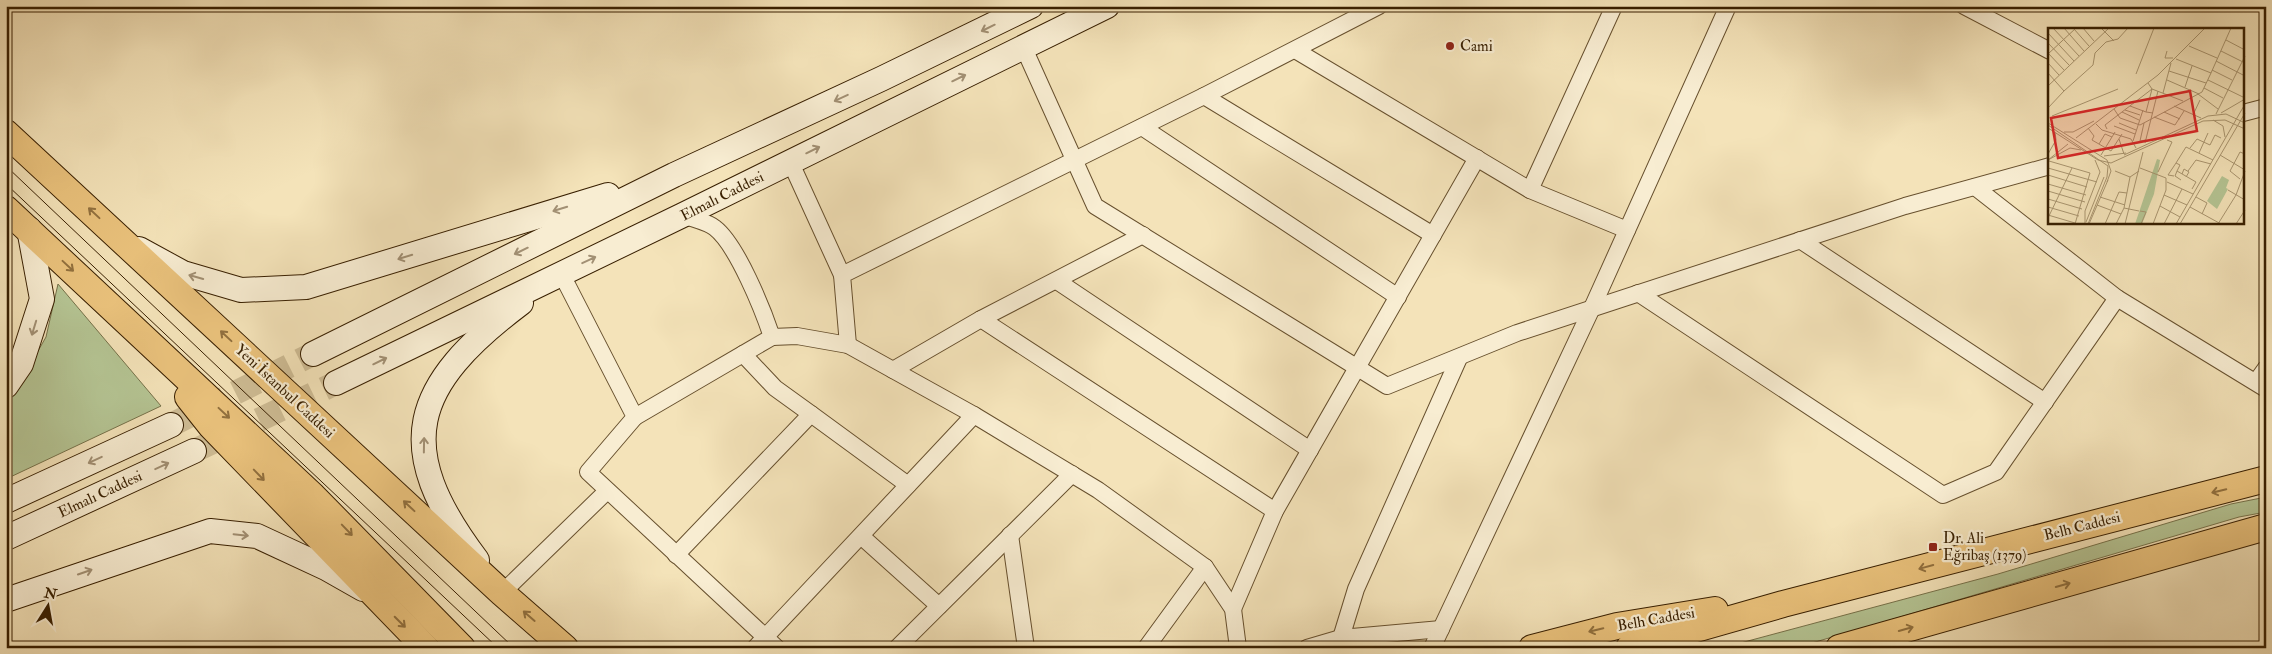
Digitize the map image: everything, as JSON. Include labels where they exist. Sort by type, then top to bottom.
[{"type":"main road","points":[[313,354],[674,175],[881,79],[1031,6]]},
{"type":"main road","name":"Elmalı Caddesi","points":[[336,383],[683,215],[1107,6]]},
{"type":"main road","name":"Yeni İstanbul Caddesi","points":[[6,133],[502,593],[565,648]]},
{"type":"main road","points":[[122,240],[183,273],[241,290],[306,287],[674,175]]},
{"type":"main road","points":[[6,209],[313,496],[462,648]]},
{"type":"main road","points":[[6,386],[21,364],[42,299],[29,229]]},
{"type":"main road","points":[[502,593],[453,528],[433,490],[423,452],[424,420],[436,389],[452,367],[477,340],[507,314],[562,273]]},
{"type":"main road","points":[[137,331],[165,370],[211,426],[426,648]]},
{"type":"main road","points":[[6,501],[171,425]]},
{"type":"main road","name":"Elmalı Caddesi","points":[[6,538],[194,451]]},
{"type":"main road","name":"Belh Caddesi","points":[[1629,648],[1783,604],[2266,479]]},
{"type":"main road","points":[[1841,647],[2266,527]]},
{"type":"main road","points":[[6,600],[210,531],[257,536],[326,568],[375,596]]},
{"type":"main road","name":"Belh Caddesi","points":[[1532,648],[1580,634],[1660,617],[1706,610],[1783,604]]},
{"type":"street","points":[[842,275],[1204,96],[1379,6]]},
{"type":"street","points":[[1530,190],[1614,6]]},
{"type":"street","points":[[1432,648],[1592,308],[1728,6]]},
{"type":"street","points":[[1964,6],[2048,50]]},
{"type":"street","points":[[1023,46],[1076,160],[1095,206],[1387,386],[1460,358],[1517,333],[1592,308],[1905,206],[2048,167]]},
{"type":"street","points":[[1295,50],[1530,190],[1627,230]]},
{"type":"street","points":[[1204,96],[1434,235]]},
{"type":"street","points":[[2244,113],[2266,107]]},
{"type":"street","points":[[1142,127],[1398,297]]},
{"type":"street","points":[[1233,609],[1275,511],[1477,158]]},
{"type":"street","points":[[790,161],[842,275],[848,345]]},
{"type":"street","points":[[1975,187],[2117,298],[2261,386],[2266,368]]},
{"type":"street","points":[[683,215],[715,228],[737,258],[765,316],[772,337]]},
{"type":"street","points":[[893,370],[981,319],[1143,235]]},
{"type":"street","points":[[1800,240],[2045,402]]},
{"type":"street","points":[[562,273],[635,416]]},
{"type":"street","points":[[1057,281],[1310,450]]},
{"type":"street","points":[[1638,293],[1943,495],[1996,472],[2117,298]]},
{"type":"street","points":[[981,319],[1275,511]]},
{"type":"street","points":[[974,415],[861,536],[766,644],[588,472],[635,416],[772,337],[798,336],[848,345],[974,415],[1098,490],[1205,566],[1233,609],[1238,648]]},
{"type":"street","points":[[743,354],[775,388],[908,485]]},
{"type":"street","points":[[1341,638],[1356,589],[1460,358]]},
{"type":"street","points":[[676,555],[811,414]]},
{"type":"street","points":[[897,648],[1072,474]]},
{"type":"street","points":[[502,593],[607,490]]},
{"type":"street","points":[[1010,535],[1026,648]]},
{"type":"street","points":[[861,536],[939,606]]},
{"type":"street","points":[[1146,648],[1205,566]]},
{"type":"street","points":[[1307,648],[1341,638],[1441,629]]},
{"type":"green space","points":[[58,284],[161,406],[6,479],[6,407],[46,337]]},
{"type":"green space","points":[[2266,497],[2266,512],[2239,517],[1795,648],[1734,648],[1733,645],[1998,574],[2231,504]]},
{"type":"tunnel","points":[[171,425],[313,354]]},
{"type":"tunnel","points":[[194,451],[336,383]]},
{"type":"tram line","points":[[6,166],[514,648]]},
{"type":"tram line","points":[[6,184],[498,648]]},
{"type":"place","name":"Cami","points":[[1450,46]]},
{"type":"place","name":"Dr. Ali Eğribaş (1379)","points":[[1933,547]]}]
